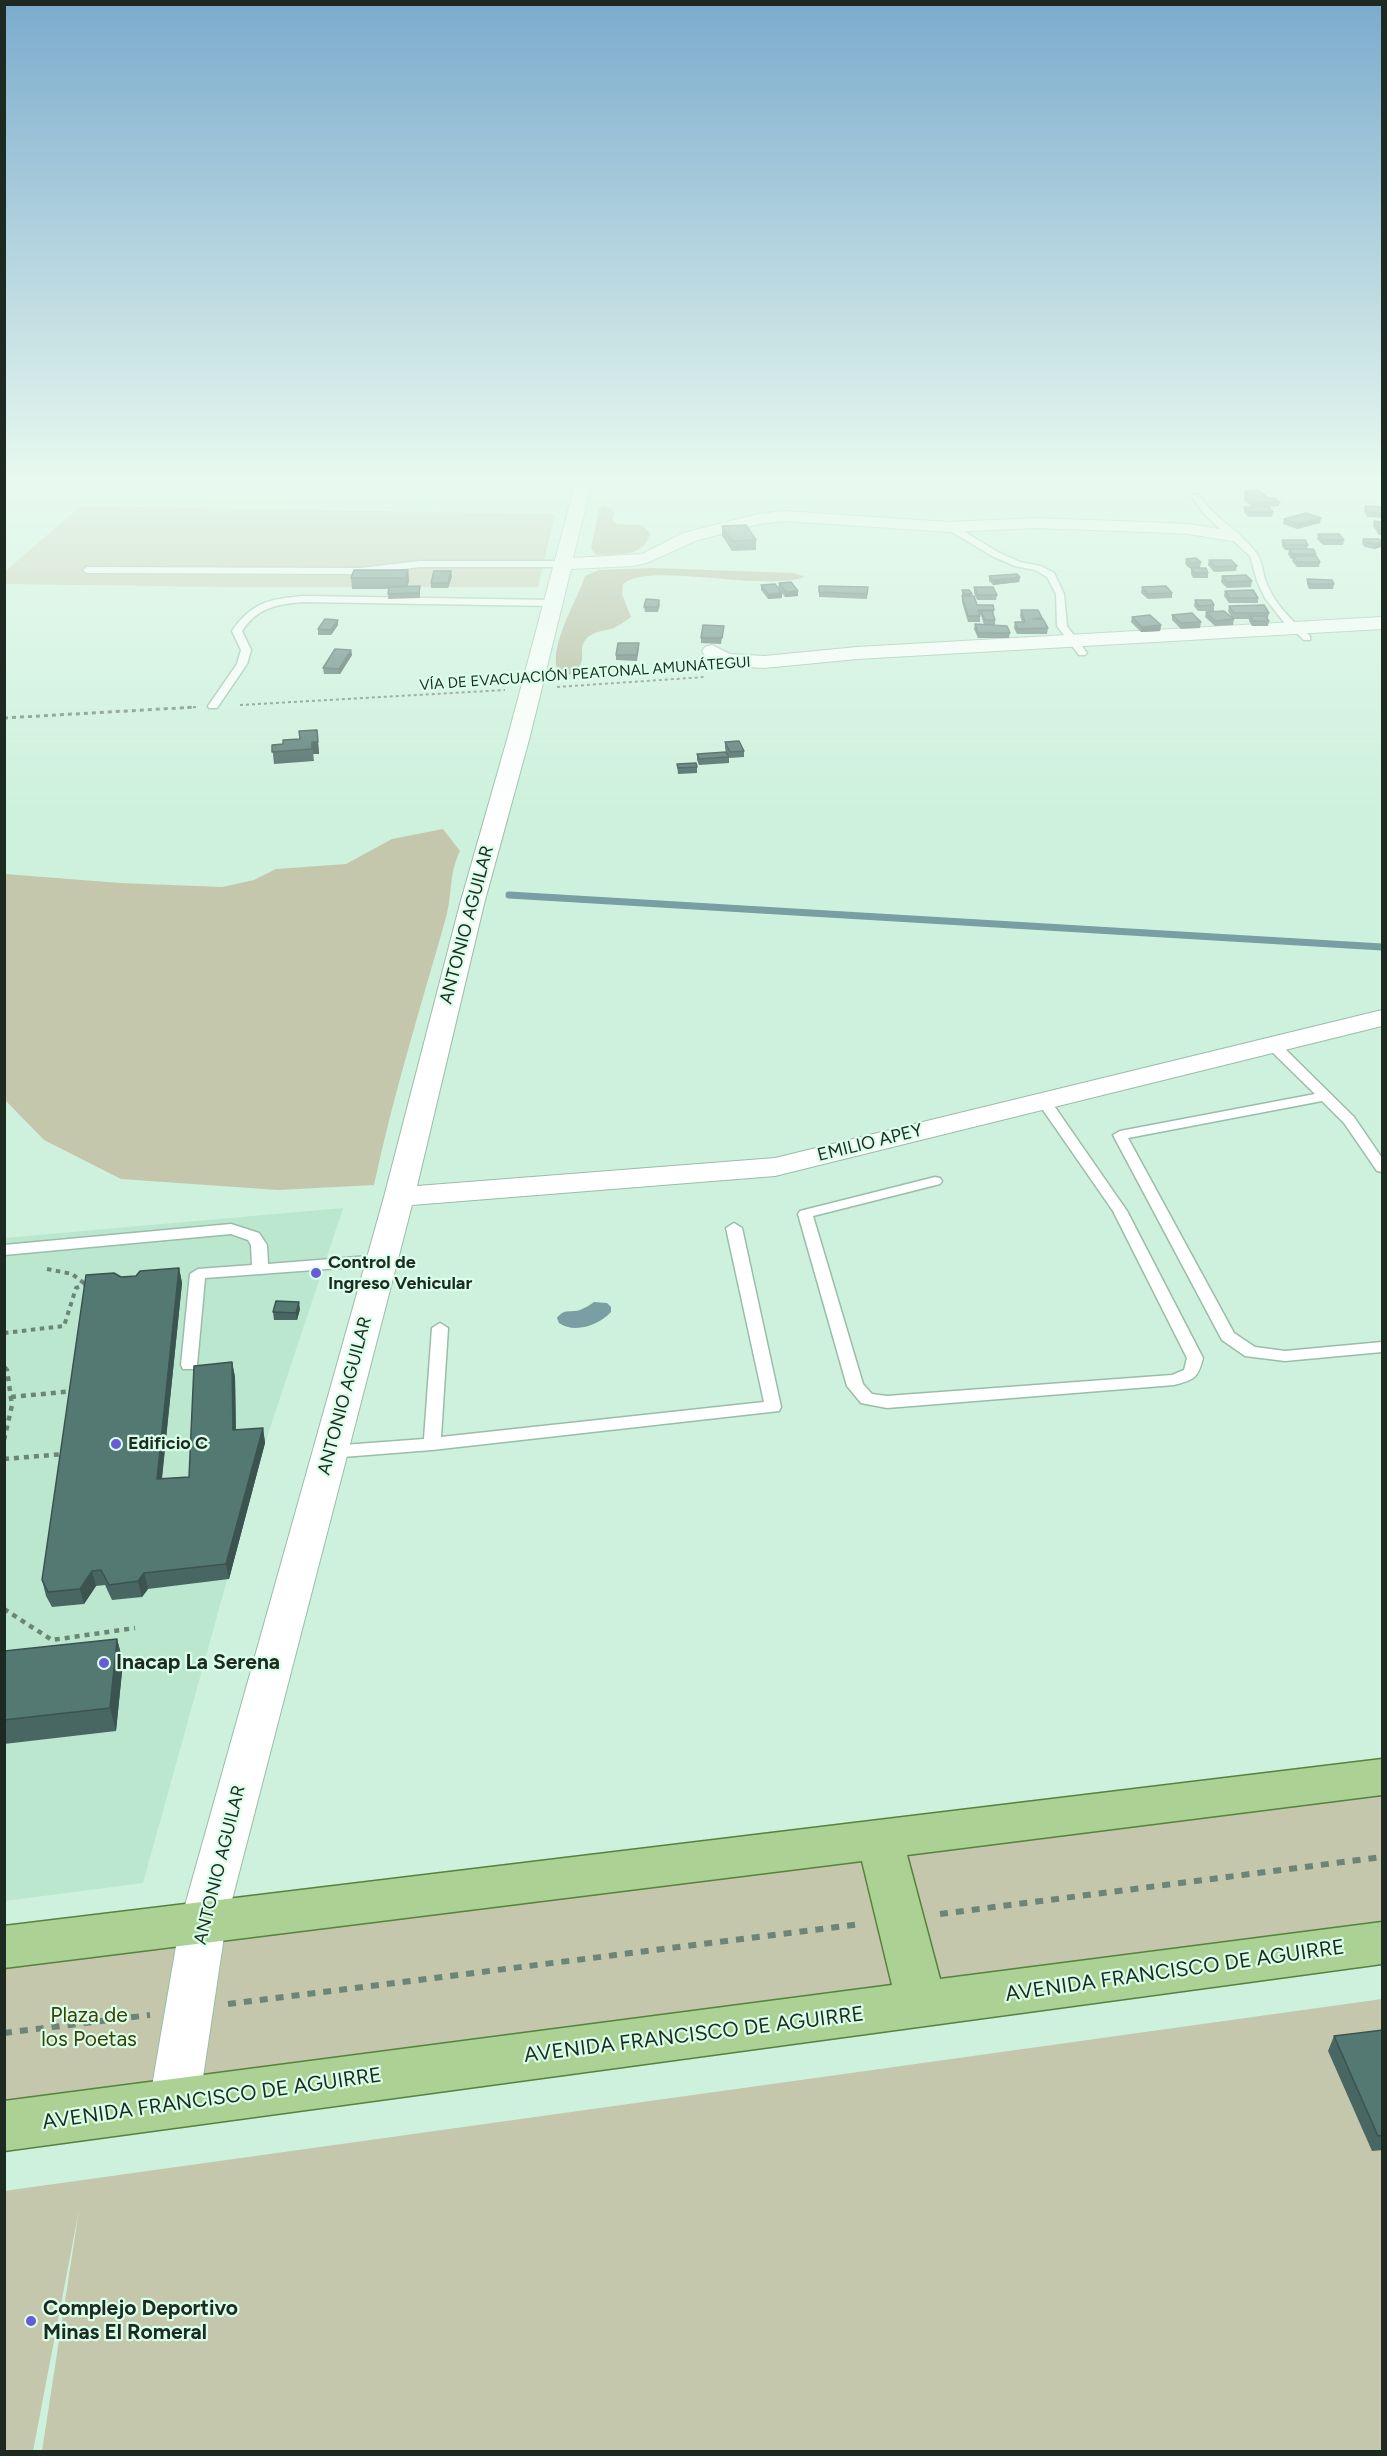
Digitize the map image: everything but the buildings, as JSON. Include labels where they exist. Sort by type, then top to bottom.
[{"type":"main road","points":[[4,1947],[1383,1777]]},
{"type":"main road","points":[[880,1839],[922,2006]]},
{"type":"main road","name":"AVENIDA FRANCISCO DE AGUIRRE","points":[[4,2126],[922,2006],[1383,1943]]},
{"type":"street","name":"ANTONIO AGUILAR","points":[[174,2104],[203,1923],[399,1197],[472,904],[555,596]]},
{"type":"street","points":[[712,651],[714,656],[721,659],[751,662],[845,653],[1077,647],[1300,633],[1383,623]]},
{"type":"street","name":"EMILIO APEY","points":[[399,1197],[775,1167],[1383,1018]]},
{"type":"lane","points":[[1060,596],[1062,626],[1077,647]]},
{"type":"lane","points":[[1267,596],[1284,620],[1300,633]]},
{"type":"lane","points":[[213,706],[242,664],[246,650],[237,631],[249,614],[265,604],[303,599],[553,603]]},
{"type":"lane","points":[[1272,1044],[1349,1120],[1383,1168]]},
{"type":"lane","points":[[1325,1096],[1120,1135],[1228,1336],[1251,1352],[1285,1356],[1383,1347]]},
{"type":"lane","points":[[935,1181],[805,1214],[855,1386],[867,1399],[887,1402],[1174,1380],[1191,1373],[1195,1359],[1120,1211],[1043,1100]]},
{"type":"lane","points":[[330,1452],[432,1444],[773,1407],[734,1228]]},
{"type":"lane","points":[[4,1250],[231,1229],[247,1232],[257,1238],[260,1243],[260,1269]]},
{"type":"lane","points":[[189,1365],[198,1274],[382,1260]]},
{"type":"lane","points":[[432,1444],[440,1328]]},
{"type":"path","name":"VÍA DE EVACUACIÓN PEATONAL AMUNÁTEGUI","points":[[4,718],[705,677]]},
{"type":"path","points":[[46,1269],[72,1274],[85,1284]]},
{"type":"path","points":[[4,1333],[64,1326],[76,1288],[96,1283]]},
{"type":"path","points":[[4,1367],[7,1370],[12,1405],[4,1440]]},
{"type":"path","points":[[11,1397],[75,1391]]},
{"type":"path","points":[[4,1459],[65,1454]]},
{"type":"path","points":[[4,1609],[52,1640],[135,1628]]},
{"type":"path","points":[[4,2033],[1383,1857]]},
{"type":"shaded area","points":[[577,596],[623,596],[631,617],[614,628],[587,638],[582,648],[582,662],[574,672],[566,677],[559,675],[556,664],[556,652],[564,625]]},
{"type":"shaded area","name":"Inacap La Serena","points":[[343,1208],[265,1443],[143,1883],[5,1901],[4,1238]]},
{"type":"green space","points":[[443,829],[460,851],[454,869],[447,912],[398,1086],[374,1185],[278,1190],[121,1179],[44,1140],[5,1100],[5,874],[120,883],[222,887],[254,880],[276,869],[346,864],[392,839]]},
{"type":"green space","name":"Plaza de los Poetas","points":[[1382,1793],[1382,1932],[5,2113],[4,1964]]},
{"type":"green space","points":[[1382,1999],[1382,2451],[42,2451],[79,2210],[33,2451],[5,2451],[4,2191]]},
{"type":"water","points":[[594,1302],[607,1303],[611,1307],[611,1312],[600,1321],[579,1328],[559,1323],[557,1318],[562,1313],[580,1310]]},
{"type":"waterway","points":[[509,895],[1382,947]]},
{"type":"place","name":"Control de Ingreso Vehicular","points":[[316,1273]]},
{"type":"place","name":"Edificio C","points":[[116,1444]]},
{"type":"place","name":"Inacap La Serena","points":[[104,1663]]},
{"type":"place","name":"Complejo Deportivo Minas El Romeral","points":[[31,2321]]}]
